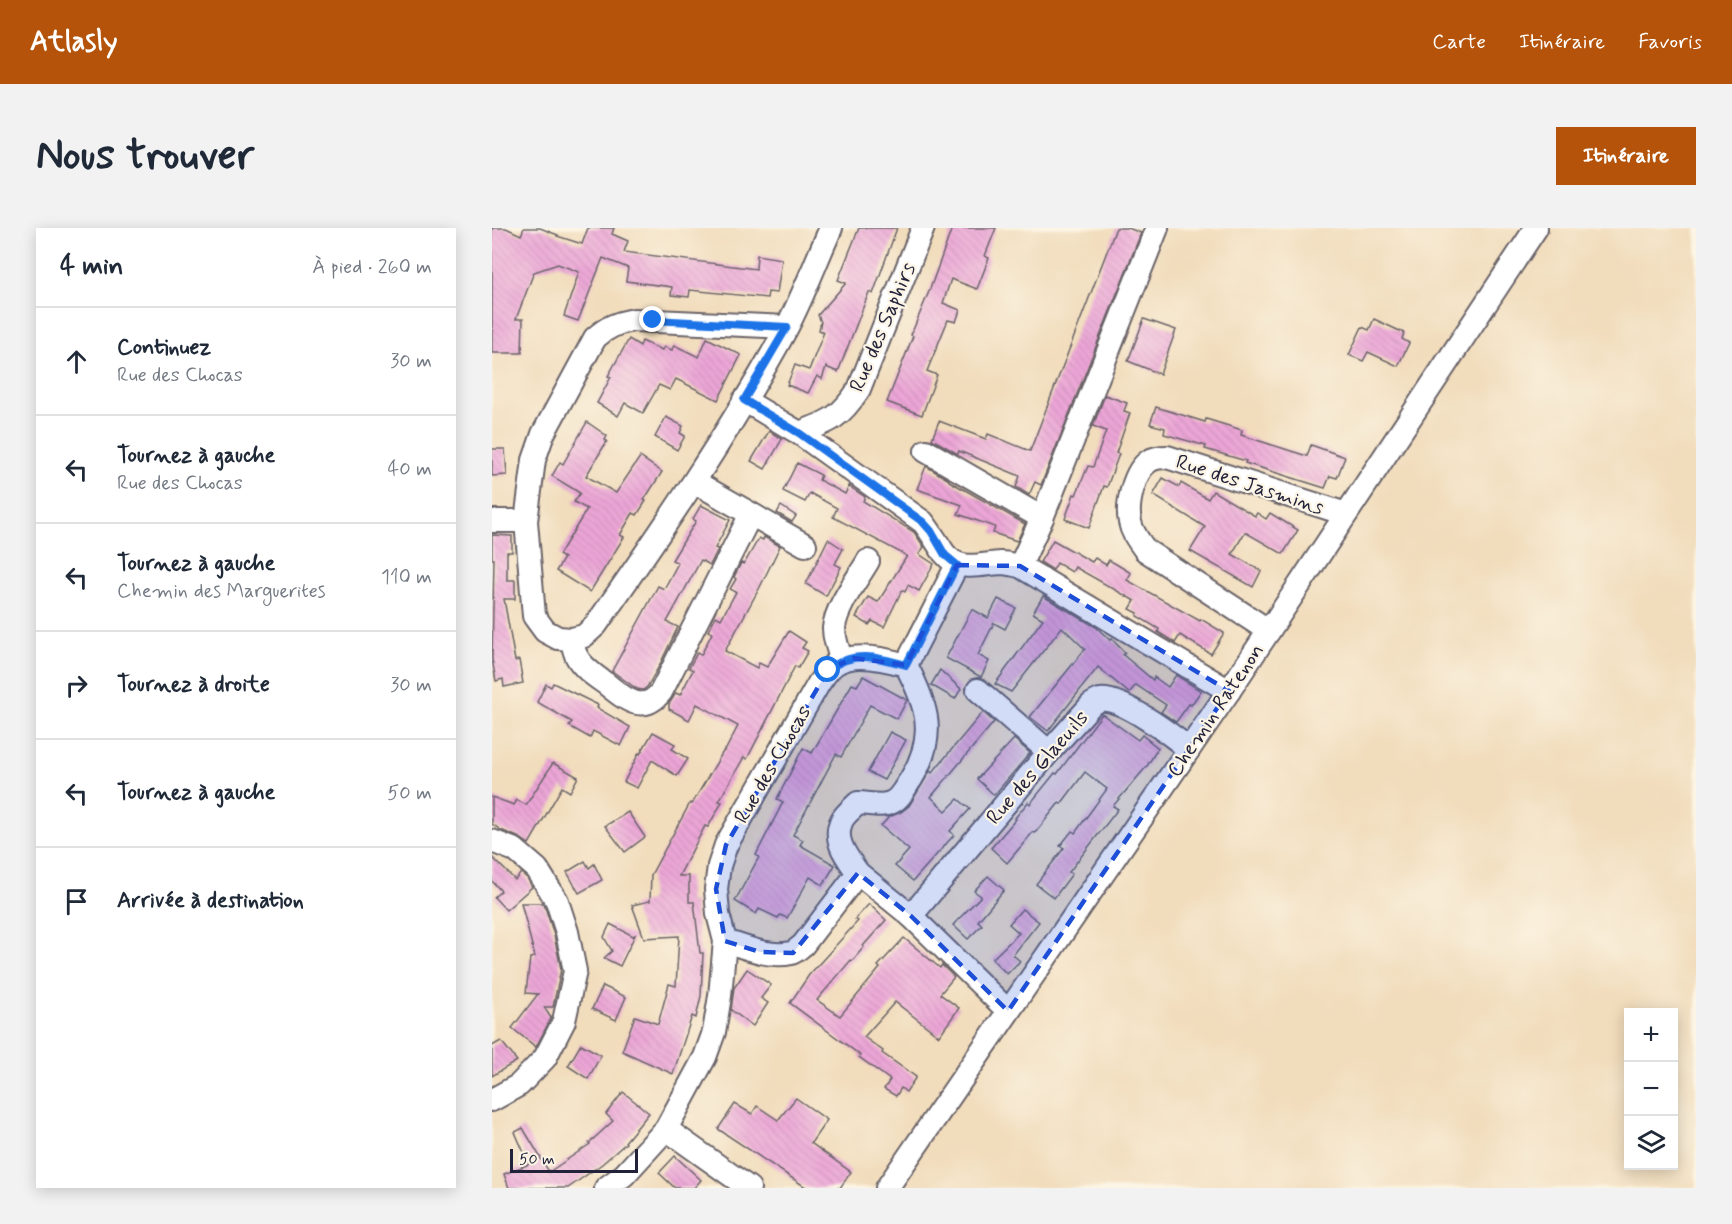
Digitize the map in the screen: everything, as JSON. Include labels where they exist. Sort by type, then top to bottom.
[{"type":"street","points":[[787,327],[634,320],[616,323],[595,338],[543,434],[534,460],[526,521],[534,616],[545,631],[558,638],[572,639],[584,636],[596,625],[695,482],[744,400],[787,327],[831,228]]},
{"type":"street","name":"Rue des Saphirs","points":[[799,433],[835,418],[847,407],[859,389],[923,228]]},
{"type":"street","points":[[1020,566],[1042,518],[1157,228]]},
{"type":"street","name":"Chemin Ratenon","points":[[887,1188],[1229,691],[1536,228]]},
{"type":"street","points":[[744,400],[799,433],[923,522],[945,555],[957,565],[969,567],[1003,563],[1020,566],[1229,691]]},
{"type":"street","points":[[926,451],[1042,518]]},
{"type":"street","name":"Rue des Jasmins","points":[[1269,631],[1145,550],[1135,536],[1129,520],[1129,502],[1133,486],[1141,471],[1147,462],[1158,457],[1167,457],[1346,514]]},
{"type":"street","points":[[695,482],[805,545]]},
{"type":"street","points":[[572,639],[577,657],[590,673],[630,702],[649,702],[656,698],[751,514]]},
{"type":"street","points":[[492,521],[526,521]]},
{"type":"street","points":[[868,561],[837,614],[834,628],[836,643],[842,660],[884,659],[906,665],[923,701],[927,728],[926,743],[917,768],[901,795],[893,803],[883,805],[858,803],[842,819],[838,834],[842,850],[858,873],[911,916],[1008,1011]]},
{"type":"street","points":[[906,665],[957,565]]},
{"type":"street","name":"Rue des Chocas","points":[[606,1188],[624,1175],[666,1129],[705,1057],[714,1032],[720,996],[725,941],[718,914],[716,889],[719,866],[726,845],[819,682],[828,670],[842,660]]},
{"type":"street","points":[[978,690],[1049,752]]},
{"type":"street","name":"Rue des Glaeuils","points":[[911,916],[1091,705],[1100,700],[1120,704],[1162,728],[1189,750]]},
{"type":"street","points":[[492,840],[515,850],[537,869],[557,901],[567,932],[575,971],[564,1021],[545,1058],[519,1085],[492,1100]]},
{"type":"street","points":[[725,941],[760,952],[793,953],[803,945],[858,873]]},
{"type":"street","points":[[666,1129],[725,1182],[749,1188]]},
{"type":"highlighted area","points":[[957,565],[1020,566],[1229,691],[1008,1011],[911,916],[858,873],[793,953],[760,952],[725,941],[716,889],[726,845],[828,670],[853,658],[906,665]]},
{"type":"building","points":[[492,228],[506,228],[521,235],[524,228],[540,228],[582,244],[588,228],[614,228],[612,234],[628,241],[624,252],[756,269],[757,255],[782,259],[777,293],[768,292],[767,298],[690,290],[689,297],[671,295],[672,287],[626,281],[628,268],[603,258],[578,321],[564,316],[579,272],[558,264],[534,272],[516,319],[523,319],[522,353],[492,353]]},
{"type":"building","points":[[859,228],[897,228],[873,294],[869,292],[838,372],[826,367],[822,379],[817,376],[808,393],[787,385],[795,365],[809,370],[824,332],[819,330],[821,322],[818,315],[846,283],[838,280]]},
{"type":"building","points":[[952,228],[996,228],[985,256],[989,258],[977,289],[951,279],[943,303],[960,310],[956,322],[948,320],[927,371],[937,375],[922,415],[887,402]]},
{"type":"building","points":[[1116,228],[1128,228],[1141,233],[1041,485],[1035,482],[1029,495],[1016,487],[1020,476],[959,451],[958,454],[932,439],[939,421],[986,439],[988,434],[1030,451]]},
{"type":"building","points":[[1144,319],[1176,330],[1160,374],[1128,361]]},
{"type":"building","points":[[1374,319],[1404,333],[1402,339],[1409,343],[1398,366],[1368,352],[1363,361],[1349,355],[1362,327],[1369,330]]},
{"type":"building","points":[[707,338],[741,355],[718,400],[676,379],[670,390],[659,385],[643,413],[625,403],[618,416],[597,403],[611,377],[608,376],[629,339],[640,346],[642,341],[662,350],[664,347],[672,350],[674,345],[699,357]]},
{"type":"building","points":[[1105,395],[1127,403],[1124,411],[1130,413],[1116,453],[1119,454],[1107,487],[1104,486],[1089,528],[1065,519],[1088,466],[1093,467],[1106,431],[1093,426]]},
{"type":"building","points":[[1156,407],[1205,422],[1206,419],[1242,430],[1241,435],[1307,456],[1311,445],[1345,457],[1337,478],[1330,476],[1325,488],[1205,449],[1206,446],[1164,434],[1165,428],[1150,424]]},
{"type":"building","points":[[666,417],[683,426],[680,433],[685,436],[677,450],[655,437]]},
{"type":"building","points":[[587,422],[607,436],[605,440],[607,441],[586,476],[616,493],[640,457],[662,472],[637,515],[633,513],[620,535],[624,537],[590,592],[556,571],[564,558],[559,555],[587,509],[574,502],[580,493],[552,476],[560,462],[563,464]]},
{"type":"building","points":[[769,431],[782,439],[765,469],[751,461]]},
{"type":"building","points":[[492,449],[505,449],[507,475],[492,476]]},
{"type":"building","points":[[797,463],[821,475],[819,480],[845,494],[849,486],[865,497],[863,501],[914,532],[924,547],[919,554],[934,564],[919,591],[908,585],[905,592],[902,590],[884,627],[872,621],[869,625],[856,617],[868,597],[878,602],[907,556],[833,517],[837,508],[810,493],[805,502],[783,491]]},
{"type":"building","points":[[926,466],[1025,524],[1017,541],[993,533],[995,527],[958,514],[962,505],[917,489]]},
{"type":"building","points":[[1163,478],[1179,487],[1181,483],[1208,499],[1213,491],[1255,516],[1257,513],[1266,519],[1270,513],[1298,530],[1283,554],[1245,532],[1232,554],[1261,571],[1253,587],[1190,551],[1205,527],[1153,495]]},
{"type":"building","points":[[701,505],[730,520],[715,548],[718,549],[710,565],[701,560],[667,622],[678,627],[659,666],[647,687],[643,690],[637,689],[612,671],[658,586],[664,589],[678,563],[672,560],[696,521],[693,519]]},
{"type":"building","points":[[781,506],[796,516],[792,522],[777,513]]},
{"type":"building","points":[[492,535],[512,536],[512,552],[507,552],[507,580],[515,580],[515,599],[504,599],[515,661],[519,660],[523,683],[504,687],[503,679],[496,681],[492,659],[494,559],[492,559]]},
{"type":"building","points":[[764,537],[780,546],[725,651],[757,668],[759,663],[767,667],[789,631],[806,642],[802,648],[808,651],[798,668],[795,666],[747,759],[744,757],[719,801],[722,802],[708,827],[705,826],[679,876],[689,876],[689,902],[694,902],[700,953],[703,953],[701,996],[696,1018],[692,1016],[673,1074],[622,1051],[635,1016],[658,1024],[669,984],[676,986],[679,936],[644,938],[632,905],[650,901],[651,875],[690,803],[692,804],[738,726],[697,704],[689,720],[669,709],[669,704],[676,693],[680,695],[693,670],[689,668],[697,653],[701,655],[712,633],[708,631],[716,616],[721,619],[736,592],[730,589],[741,563],[744,564],[759,538],[763,540]]},
{"type":"building","points":[[828,539],[843,549],[835,564],[841,567],[826,596],[806,584]]},
{"type":"building","points":[[1053,540],[1092,562],[1095,558],[1106,565],[1109,560],[1131,573],[1127,580],[1224,633],[1211,654],[1180,635],[1175,643],[1130,609],[1135,601],[1075,567],[1072,572],[1057,563],[1053,570],[1040,562]]},
{"type":"building","points":[[1043,596],[1096,627],[1110,640],[1112,639],[1125,653],[1123,655],[1153,680],[1154,677],[1168,687],[1176,675],[1201,691],[1176,722],[1161,712],[1166,705],[1136,685],[1129,693],[1098,667],[1048,731],[1030,717],[1085,649],[1062,627],[1011,692],[995,684],[1043,619],[1033,613]]},
{"type":"building","points":[[998,599],[1016,608],[1005,629],[994,623],[978,655],[989,661],[981,677],[946,658],[972,609],[988,618]]},
{"type":"building","points":[[940,670],[961,689],[955,699],[931,685]]},
{"type":"building","points":[[863,676],[907,700],[897,719],[870,705],[841,757],[836,754],[793,835],[803,840],[800,845],[835,865],[823,885],[810,877],[787,918],[780,915],[778,918],[759,909],[756,914],[735,901],[759,857],[756,855],[783,802],[777,799],[803,748],[812,753],[852,684],[857,686]]},
{"type":"building","points":[[553,683],[598,705],[597,708],[630,727],[621,746],[593,731],[590,738],[569,726],[572,722],[537,702],[546,684],[551,687]]},
{"type":"building","points":[[983,712],[994,722],[931,797],[946,811],[958,799],[970,809],[950,831],[954,835],[913,881],[895,866],[909,850],[881,826],[889,817],[909,806],[930,771],[932,773]]},
{"type":"building","points":[[1102,714],[1138,740],[1142,735],[1158,748],[1147,766],[1113,806],[1118,809],[1069,872],[1072,874],[1054,898],[1036,884],[1064,848],[1060,846],[1072,831],[1075,833],[1107,789],[1085,772],[1061,804],[1059,803],[1007,863],[991,848],[1028,802],[1030,804],[1055,773],[1057,774]]},
{"type":"building","points":[[653,732],[675,744],[672,749],[688,759],[677,776],[652,760],[637,788],[624,782]]},
{"type":"building","points":[[890,732],[906,740],[884,780],[868,772]]},
{"type":"building","points":[[1014,739],[1030,753],[994,795],[977,779]]},
{"type":"building","points":[[553,763],[578,777],[570,792],[562,787],[529,844],[492,824],[492,797],[514,805],[517,800],[526,805]]},
{"type":"building","points":[[628,812],[645,837],[625,852],[605,826]]},
{"type":"building","points":[[492,857],[515,880],[521,873],[532,887],[506,910],[494,897],[501,891],[492,881]]},
{"type":"building","points":[[585,861],[589,868],[594,864],[602,880],[579,893],[567,872]]},
{"type":"building","points":[[988,876],[1004,890],[978,921],[982,925],[968,939],[953,925],[981,896],[974,891]]},
{"type":"building","points":[[521,903],[542,903],[545,907],[561,969],[553,1007],[544,1007],[551,1018],[536,1047],[512,1028],[538,994],[526,993],[530,958],[535,957]]},
{"type":"building","points":[[869,904],[886,920],[817,1000],[840,1016],[880,968],[878,966],[904,938],[940,968],[942,965],[954,977],[940,994],[959,1008],[939,1036],[895,1002],[864,1037],[916,1077],[906,1092],[901,1088],[896,1096],[884,1089],[890,1080],[790,1003],[809,975],[858,921],[855,919]]},
{"type":"building","points":[[1022,909],[1039,922],[1013,955],[1020,961],[1007,974],[992,959],[1019,933],[1009,924]]},
{"type":"building","points":[[610,924],[635,935],[620,966],[604,958],[612,951],[604,937]]},
{"type":"building","points":[[747,969],[771,985],[761,998],[768,1003],[753,1026],[731,1010],[734,988]]},
{"type":"building","points":[[603,986],[626,997],[616,1020],[592,1009]]},
{"type":"building","points":[[501,1041],[517,1061],[492,1076],[492,1046]]},
{"type":"building","points":[[581,1044],[601,1055],[588,1079],[568,1066]]},
{"type":"building","points":[[623,1092],[649,1113],[626,1143],[602,1164],[568,1188],[509,1188],[504,1174],[529,1164],[515,1132],[523,1128],[549,1172],[590,1144],[613,1121],[606,1114]]},
{"type":"building","points":[[796,1098],[827,1120],[811,1143],[851,1172],[840,1188],[807,1188],[718,1129],[735,1104],[752,1114],[757,1106],[778,1120]]},
{"type":"building","points":[[675,1156],[701,1180],[694,1188],[675,1188],[659,1173]]},
{"type":"route","points":[[653,320],[787,327],[744,400],[799,433],[923,522],[945,555],[957,565],[906,665],[884,659],[852,658],[842,660],[828,670]]}]
